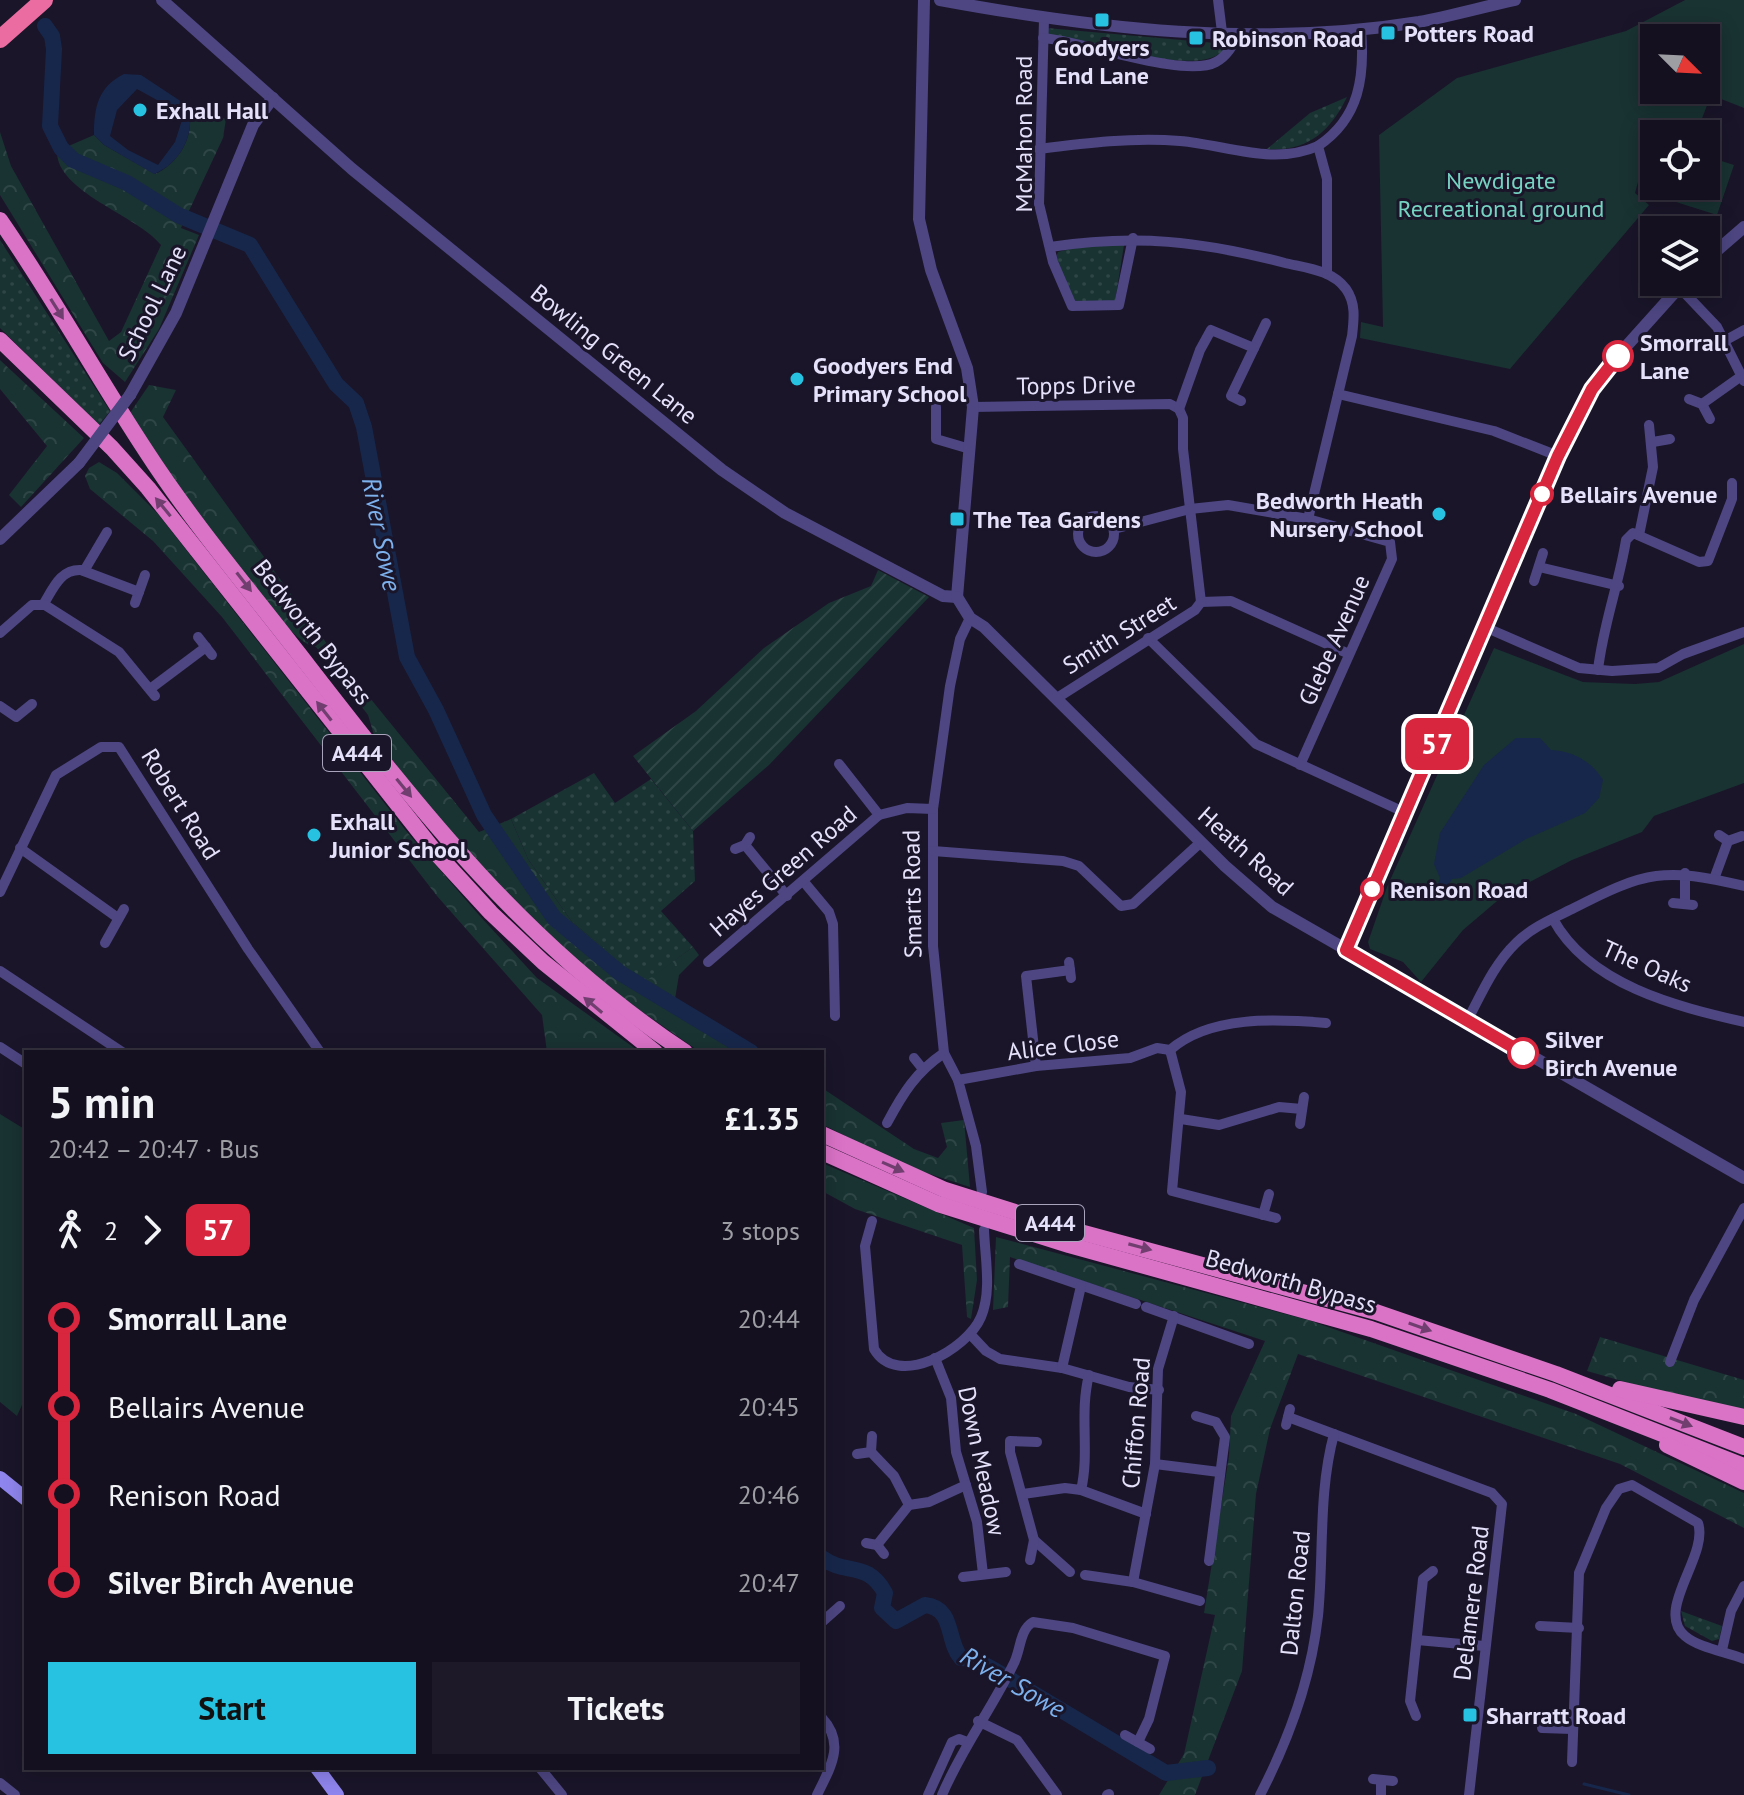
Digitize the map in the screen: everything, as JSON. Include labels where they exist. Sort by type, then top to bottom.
[{"type":"highway","points":[[0,39],[44,0]]},
{"type":"highway","name":"Bedworth Bypass","points":[[0,220],[147,453],[192,516],[451,846],[568,962],[611,999],[682,1050]]},
{"type":"highway","name":"Bedworth Bypass","points":[[0,340],[112,448],[148,488],[436,853],[491,913],[603,1013],[652,1050]]},
{"type":"highway","name":"Bedworth Bypass","points":[[824,1135],[945,1190],[1284,1294],[1313,1312],[1553,1382],[1744,1466]]},
{"type":"highway","name":"Bedworth Bypass","points":[[824,1153],[938,1204],[1069,1245],[1284,1294],[1319,1295],[1553,1382],[1744,1447]]},
{"type":"highway","points":[[1553,1382],[1744,1417]]},
{"type":"highway","points":[[1553,1382],[1744,1482]]},
{"type":"main road","points":[[0,1478],[24,1497]]},
{"type":"main road","points":[[318,1770],[337,1795]]},
{"type":"street","name":"Bowling Green Lane","points":[[162,0],[364,179],[739,483],[785,513],[885,568],[943,596],[957,597]]},
{"type":"street","points":[[924,0],[919,219],[931,270],[967,368],[973,407],[957,597],[970,618]]},
{"type":"street","points":[[940,0],[1106,27],[1239,33],[1361,29],[1434,19],[1515,0]]},
{"type":"street","points":[[1218,0],[1222,32]]},
{"type":"street","name":"McMahon Road","points":[[1044,19],[1039,204],[1050,247],[1072,306],[1114,307],[1122,300],[1133,238]]},
{"type":"street","points":[[1039,149],[1121,140],[1179,141],[1275,157],[1302,153],[1318,146],[1340,129],[1356,104],[1362,74],[1361,29]]},
{"type":"street","points":[[1043,38],[1080,42],[1164,63],[1202,66],[1222,57],[1239,33]]},
{"type":"street","name":"School Lane","points":[[0,539],[79,463],[130,395],[160,348],[253,125],[273,98]]},
{"type":"street","points":[[1318,146],[1327,179],[1327,274]]},
{"type":"street","points":[[1720,248],[1744,227]]},
{"type":"street","points":[[1050,247],[1133,238],[1204,243],[1327,274],[1345,288],[1353,305],[1352,336],[1308,519]]},
{"type":"street","points":[[1346,950],[1487,628],[1558,456],[1599,380],[1672,296]]},
{"type":"street","points":[[1691,296],[1726,340],[1742,379],[1702,404]]},
{"type":"street","points":[[1241,401],[1231,396],[1266,323]]},
{"type":"street","points":[[1254,348],[1211,330],[1200,350],[1179,409],[1183,418],[1183,449],[1201,602],[1231,601],[1349,654]]},
{"type":"street","points":[[1726,340],[1744,330]]},
{"type":"street","points":[[1338,394],[1494,431],[1558,456]]},
{"type":"street","points":[[1689,399],[1702,404],[1710,419]]},
{"type":"street","name":"Topps Drive","points":[[973,407],[1170,404],[1179,409]]},
{"type":"street","points":[[936,407],[936,439],[970,449]]},
{"type":"street","points":[[1639,535],[1653,467],[1649,425]]},
{"type":"street","points":[[1653,442],[1670,439]]},
{"type":"street","points":[[1598,670],[1603,631],[1619,586],[1626,540],[1633,533],[1704,562],[1710,559],[1732,499],[1732,483]]},
{"type":"street","points":[[1732,499],[1744,501]]},
{"type":"street","name":"Glebe Avenue","points":[[1114,529],[1190,509],[1246,506],[1387,539],[1393,549],[1300,765]]},
{"type":"street","points":[[84,571],[107,532]]},
{"type":"street","points":[[1534,581],[1543,553]]},
{"type":"street","points":[[1539,567],[1619,586]]},
{"type":"street","points":[[43,605],[63,575],[71,570],[84,571],[137,597],[145,575]]},
{"type":"street","name":"Smith Street","points":[[1057,698],[1195,610],[1201,602]]},
{"type":"street","points":[[0,633],[28,607],[43,605],[119,652],[153,692],[209,651],[198,637]]},
{"type":"street","name":"Heath Road","points":[[970,618],[984,627],[1201,842],[1272,907],[1744,1178]]},
{"type":"street","name":"Smarts Road","points":[[970,618],[960,639],[950,686],[933,809],[933,946],[944,1053],[958,1080],[976,1146],[982,1192]]},
{"type":"street","points":[[1487,628],[1579,668],[1598,670],[1658,668],[1683,654],[1744,632]]},
{"type":"street","points":[[1148,638],[1247,738],[1406,813]]},
{"type":"street","points":[[0,706],[16,717],[32,704]]},
{"type":"street","name":"Robert Road","points":[[0,892],[56,775],[101,747],[119,747],[255,961],[319,1050]]},
{"type":"street","points":[[838,763],[879,815]]},
{"type":"street","name":"Hayes Green Road","points":[[708,962],[879,815],[907,808],[933,809]]},
{"type":"street","points":[[1714,879],[1723,838],[1742,836]]},
{"type":"street","points":[[933,851],[1063,861],[1079,866],[1121,906],[1133,904],[1201,842]]},
{"type":"street","points":[[743,844],[787,896]]},
{"type":"street","points":[[20,848],[121,913],[105,943]]},
{"type":"street","points":[[1673,903],[1689,904],[1685,873]]},
{"type":"street","points":[[1467,1021],[1509,950],[1553,919],[1637,878],[1685,873],[1744,886]]},
{"type":"street","points":[[804,882],[829,912],[833,924],[836,1017]]},
{"type":"street","name":"The Oaks","points":[[1553,919],[1576,953],[1606,973],[1664,999],[1744,1022]]},
{"type":"street","points":[[1036,1066],[1026,976],[1070,970]]},
{"type":"street","points":[[0,971],[119,1050]]},
{"type":"street","name":"Alice Close","points":[[958,1080],[1036,1066],[1111,1061],[1157,1048],[1170,1050],[1179,1042],[1243,1020],[1326,1023]]},
{"type":"street","points":[[0,1047],[24,1063]]},
{"type":"street","points":[[1170,1050],[1181,1092],[1181,1119],[1170,1184],[1174,1193],[1276,1218]]},
{"type":"street","points":[[887,1123],[907,1085],[922,1068],[944,1053]]},
{"type":"street","points":[[914,1058],[922,1068]]},
{"type":"street","points":[[1300,1124],[1304,1097]]},
{"type":"street","points":[[1181,1119],[1219,1125],[1279,1107],[1302,1109]]},
{"type":"street","points":[[1263,1215],[1269,1194]]},
{"type":"street","points":[[1670,1362],[1694,1300],[1744,1208]]},
{"type":"street","points":[[872,1221],[865,1246],[874,1349],[883,1361],[898,1367],[935,1358],[970,1334],[982,1316],[987,1287],[984,1230]]},
{"type":"street","points":[[1019,1264],[1249,1344]]},
{"type":"street","points":[[1062,1368],[1081,1286]]},
{"type":"street","name":"Chiffon Road","points":[[1133,1582],[1155,1464],[1161,1354],[1174,1316]]},
{"type":"street","points":[[970,1334],[986,1351],[1000,1359],[1062,1368],[1129,1387],[1159,1390]]},
{"type":"street","name":"Down Meadow","points":[[935,1358],[951,1398],[956,1452],[977,1522],[983,1574]]},
{"type":"street","points":[[1081,1490],[1085,1463],[1082,1407],[1089,1375]]},
{"type":"street","points":[[1196,1416],[1216,1422],[1224,1431],[1209,1561]]},
{"type":"street","name":"Delamere Road","points":[[1288,1417],[1499,1497],[1502,1511],[1469,1795]]},
{"type":"street","name":"Dalton Road","points":[[1260,1795],[1291,1728],[1307,1674],[1318,1617],[1325,1474],[1334,1434]]},
{"type":"street","points":[[872,1436],[871,1452],[894,1476],[909,1505]]},
{"type":"street","points":[[1030,1560],[1034,1540],[1010,1441],[1037,1442]]},
{"type":"street","points":[[857,1454],[871,1452]]},
{"type":"street","points":[[1155,1464],[1219,1472]]},
{"type":"street","points":[[876,1547],[909,1505],[929,1502],[966,1485]]},
{"type":"street","points":[[1572,1762],[1581,1565],[1613,1495],[1623,1486],[1632,1485],[1698,1523],[1701,1540],[1675,1607],[1676,1622],[1684,1635],[1744,1659]]},
{"type":"street","points":[[1023,1494],[1065,1488],[1081,1490],[1146,1514]]},
{"type":"street","points":[[1034,1540],[1070,1572]]},
{"type":"street","points":[[1416,1716],[1410,1701],[1423,1579],[1433,1571]]},
{"type":"street","name":"Down Meadow","points":[[963,1577],[1006,1572]]},
{"type":"street","points":[[1085,1575],[1133,1582],[1145,1589],[1200,1601]]},
{"type":"street","points":[[1722,1650],[1731,1611],[1744,1586]]},
{"type":"street","points":[[824,1620],[840,1606]]},
{"type":"street","points":[[942,1795],[978,1721],[1013,1666],[1029,1623],[1038,1621],[1162,1654],[1165,1665],[1149,1719],[1138,1742]]},
{"type":"street","points":[[1540,1626],[1579,1628]]},
{"type":"street","points":[[1417,1640],[1484,1646]]},
{"type":"street","points":[[817,1795],[836,1749],[831,1728],[824,1720]]},
{"type":"street","points":[[978,1721],[1017,1740],[1057,1795]]},
{"type":"street","points":[[1542,1728],[1572,1729]]},
{"type":"street","points":[[1125,1735],[1150,1749]]},
{"type":"street","points":[[928,1795],[952,1742],[959,1739],[967,1742]]},
{"type":"street","points":[[542,1770],[562,1795]]},
{"type":"street","points":[[1381,1795],[1377,1779],[1393,1781]]},
{"type":"street","points":[[0,1783],[15,1795]]},
{"type":"green space","name":"Newdigate Recreational ground","points":[[1685,0],[1744,0],[1744,108],[1720,99],[1720,24],[1640,24],[1640,104],[1708,104],[1701,120],[1640,120],[1640,175],[1635,193],[1649,205],[1510,369],[1360,338],[1361,322],[1383,327],[1379,135],[1457,78],[1626,31]]},
{"type":"green space","points":[[1047,28],[1227,44],[1217,56],[1173,60],[1047,34]]},
{"type":"green space","points":[[1347,97],[1333,120],[1316,137],[1294,147],[1267,149],[1310,113]]},
{"type":"green space","points":[[188,106],[226,119],[223,138],[181,228],[199,235],[159,329],[125,382],[103,363],[0,195],[0,132],[11,166],[109,341],[121,332],[161,245],[150,234],[69,179],[60,166],[57,151],[94,135],[104,145],[155,174],[172,162],[184,146],[190,126]]},
{"type":"green space","points":[[1720,160],[1734,165],[1717,215],[1676,202],[1720,200]]},
{"type":"green space","points":[[0,240],[110,411],[99,425],[0,328]]},
{"type":"green space","points":[[1124,245],[1115,302],[1076,305],[1056,257],[1058,252],[1081,246]]},
{"type":"green space","points":[[0,360],[84,438],[21,507],[9,495],[47,446],[0,389]]},
{"type":"green space","points":[[149,385],[176,390],[163,417],[335,655],[479,832],[511,819],[528,859],[572,922],[646,981],[693,947],[699,955],[679,975],[674,1005],[748,1050],[697,1050],[614,992],[558,945],[451,838],[374,735],[368,715],[316,647],[299,638],[249,582],[130,413]]},
{"type":"green space","points":[[99,462],[117,473],[158,514],[407,832],[537,978],[637,1050],[547,1050],[542,1015],[437,896],[222,617],[153,541],[90,489],[85,476],[89,468]]},
{"type":"green space","points":[[878,570],[929,597],[769,765],[693,831],[633,756],[696,711],[764,648],[829,603],[871,586]]},
{"type":"green space","points":[[1744,644],[1744,783],[1654,816],[1642,832],[1572,860],[1503,896],[1463,930],[1421,982],[1403,962],[1370,949],[1368,942],[1387,887],[1494,648],[1583,682],[1635,684],[1659,682]]},
{"type":"green space","points":[[594,773],[615,803],[651,779],[693,831],[695,881],[661,911],[693,947],[646,982],[572,922],[528,859],[511,819]]},
{"type":"green space","points":[[824,1089],[914,1149],[938,1158],[947,1147],[941,1123],[964,1120],[970,1187],[902,1165],[824,1125]]},
{"type":"green space","points":[[0,1114],[24,1129],[24,1400],[17,1416],[0,1402]]},
{"type":"green space","points":[[824,1164],[974,1228],[977,1280],[971,1319],[967,1317],[962,1245],[855,1209],[824,1192]]},
{"type":"green space","points":[[996,1237],[1308,1320],[1576,1414],[1744,1493],[1744,1528],[1620,1464],[1298,1354],[1270,1429],[1256,1494],[1242,1671],[1195,1795],[1159,1795],[1184,1754],[1215,1615],[1204,1613],[1229,1456],[1231,1416],[1265,1341],[1010,1257],[1008,1307],[993,1310]]},
{"type":"green space","points":[[1600,1337],[1744,1380],[1744,1410],[1664,1393],[1587,1371]]},
{"type":"green space","points":[[1681,1611],[1722,1626],[1719,1639],[1712,1641],[1685,1626]]},
{"type":"water","points":[[124,74],[141,75],[188,106],[190,126],[184,146],[172,163],[154,174],[104,145],[94,135],[99,99],[115,79]],"holes":[[[137,89],[175,110],[182,120],[175,142],[158,165],[128,150],[110,136],[117,110]]]},
{"type":"water","points":[[1516,738],[1540,738],[1551,750],[1574,755],[1588,763],[1603,780],[1599,798],[1585,813],[1526,839],[1461,878],[1452,879],[1446,889],[1437,887],[1440,878],[1434,864],[1440,833],[1484,765]]},
{"type":"waterway","name":"River Sowe","points":[[45,26],[52,36],[54,49],[50,126],[61,148],[73,160],[127,183],[178,215],[250,245],[336,384],[356,403],[364,427],[407,657],[436,710],[484,815],[554,918],[620,973],[748,1050]]},
{"type":"waterway","name":"River Sowe","points":[[824,1559],[871,1576],[885,1593],[882,1608],[896,1621],[925,1605],[935,1607],[946,1619],[961,1658],[974,1659],[996,1671],[1166,1773],[1208,1768]]},
{"type":"waterway","points":[[1584,1784],[1629,1795]]},
{"type":"bus line","name":"57","points":[[1523,1053],[1346,950],[1487,628],[1558,456],[1592,389],[1618,356]]},
{"type":"place","name":"Goodyers End Lane","points":[[1102,20]]},
{"type":"place","name":"Potters Road","points":[[1388,33]]},
{"type":"place","name":"Robinson Road","points":[[1196,38]]},
{"type":"place","name":"Exhall Hall","points":[[140,110]]},
{"type":"place","name":"Smorrall Lane","points":[[1618,356]]},
{"type":"place","name":"Goodyers End Primary School","points":[[797,379]]},
{"type":"place","name":"Bellairs Avenue","points":[[1542,494]]},
{"type":"place","name":"Bedworth Heath Nursery School","points":[[1439,514]]},
{"type":"place","name":"The Tea Gardens","points":[[957,519]]},
{"type":"place","name":"Exhall Junior School","points":[[314,835]]},
{"type":"place","name":"Renison Road","points":[[1372,889]]},
{"type":"place","name":"Silver Birch Avenue","points":[[1523,1053]]},
{"type":"place","name":"Sharratt Road","points":[[1470,1715]]}]
